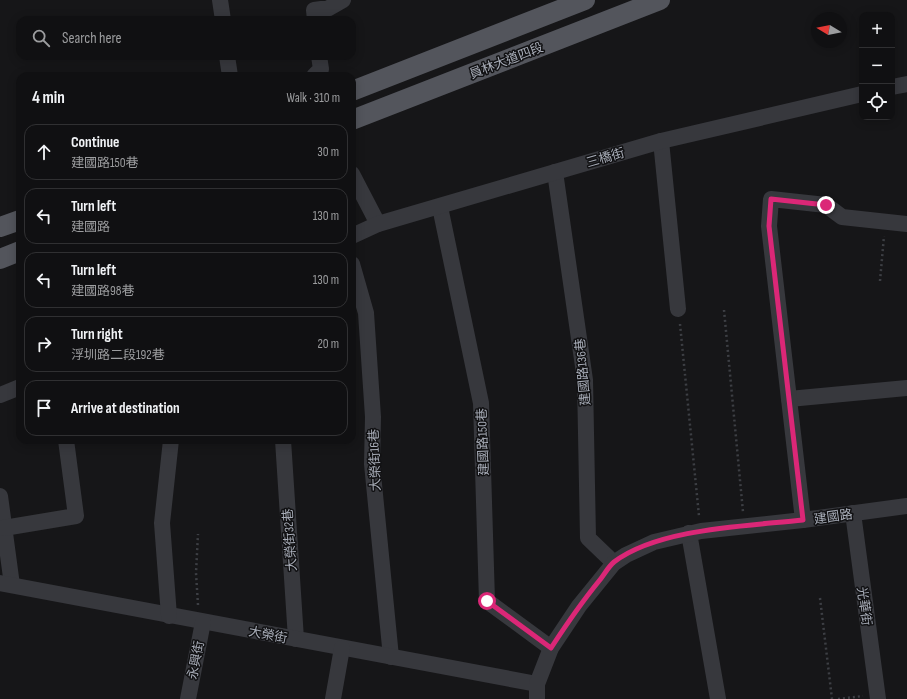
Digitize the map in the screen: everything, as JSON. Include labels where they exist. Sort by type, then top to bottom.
[{"type":"main road","name":"員林大道四段","points":[[356,89],[585,0]]},
{"type":"main road","name":"員林大道四段","points":[[356,118],[660,0]]},
{"type":"main road","points":[[0,227],[16,221]]},
{"type":"main road","points":[[0,259],[16,253]]},
{"type":"street","points":[[220,0],[222,16]]},
{"type":"street","points":[[315,16],[314,10],[328,8],[343,0]]},
{"type":"street","points":[[228,60],[229,72]]},
{"type":"street","points":[[318,72],[321,69],[320,60]]},
{"type":"street","points":[[895,86],[907,84]]},
{"type":"street","name":"三橋街","points":[[356,234],[378,224],[661,141],[859,95]]},
{"type":"street","points":[[661,141],[678,310]]},
{"type":"street","name":"建國路136巷","points":[[555,172],[585,380],[588,538],[614,562]]},
{"type":"street","points":[[356,182],[378,224]]},
{"type":"street","points":[[803,520],[769,226],[771,199],[826,205],[842,217],[907,224]]},
{"type":"street","name":"建國路150巷","points":[[440,207],[481,403],[487,601],[551,648]]},
{"type":"street","name":"大榮街16巷","points":[[356,278],[366,313],[373,417],[372,464],[391,657]]},
{"type":"street","points":[[789,399],[907,388]]},
{"type":"street","points":[[0,395],[16,389]]},
{"type":"street","points":[[4,528],[76,516],[67,444]]},
{"type":"street","points":[[169,616],[162,523],[171,444]]},
{"type":"street","name":"大榮街32巷","points":[[283,444],[296,639]]},
{"type":"street","points":[[0,496],[4,528],[6,584]]},
{"type":"street","name":"建國路","points":[[537,692],[551,648],[579,606],[614,562],[654,542],[695,532],[803,520],[907,506]]},
{"type":"street","name":"光華街","points":[[852,513],[877,696]]},
{"type":"street","points":[[695,532],[718,699]]},
{"type":"street","name":"大榮街","points":[[6,584],[391,657],[537,692]]},
{"type":"street","name":"永興街","points":[[188,699],[200,622]]},
{"type":"street","points":[[333,699],[342,648]]},
{"type":"path","points":[[880,281],[885,222]]},
{"type":"path","points":[[678,310],[695,532]]},
{"type":"path","points":[[724,310],[744,526]]},
{"type":"path","points":[[198,534],[196,572],[200,622]]},
{"type":"path","points":[[820,598],[832,699]]},
{"type":"path","points":[[838,699],[877,696]]},
{"type":"route","points":[[487,601],[551,648],[579,606],[614,562],[626,555],[654,542],[689,533],[803,520],[769,226],[771,199],[826,205]]}]
